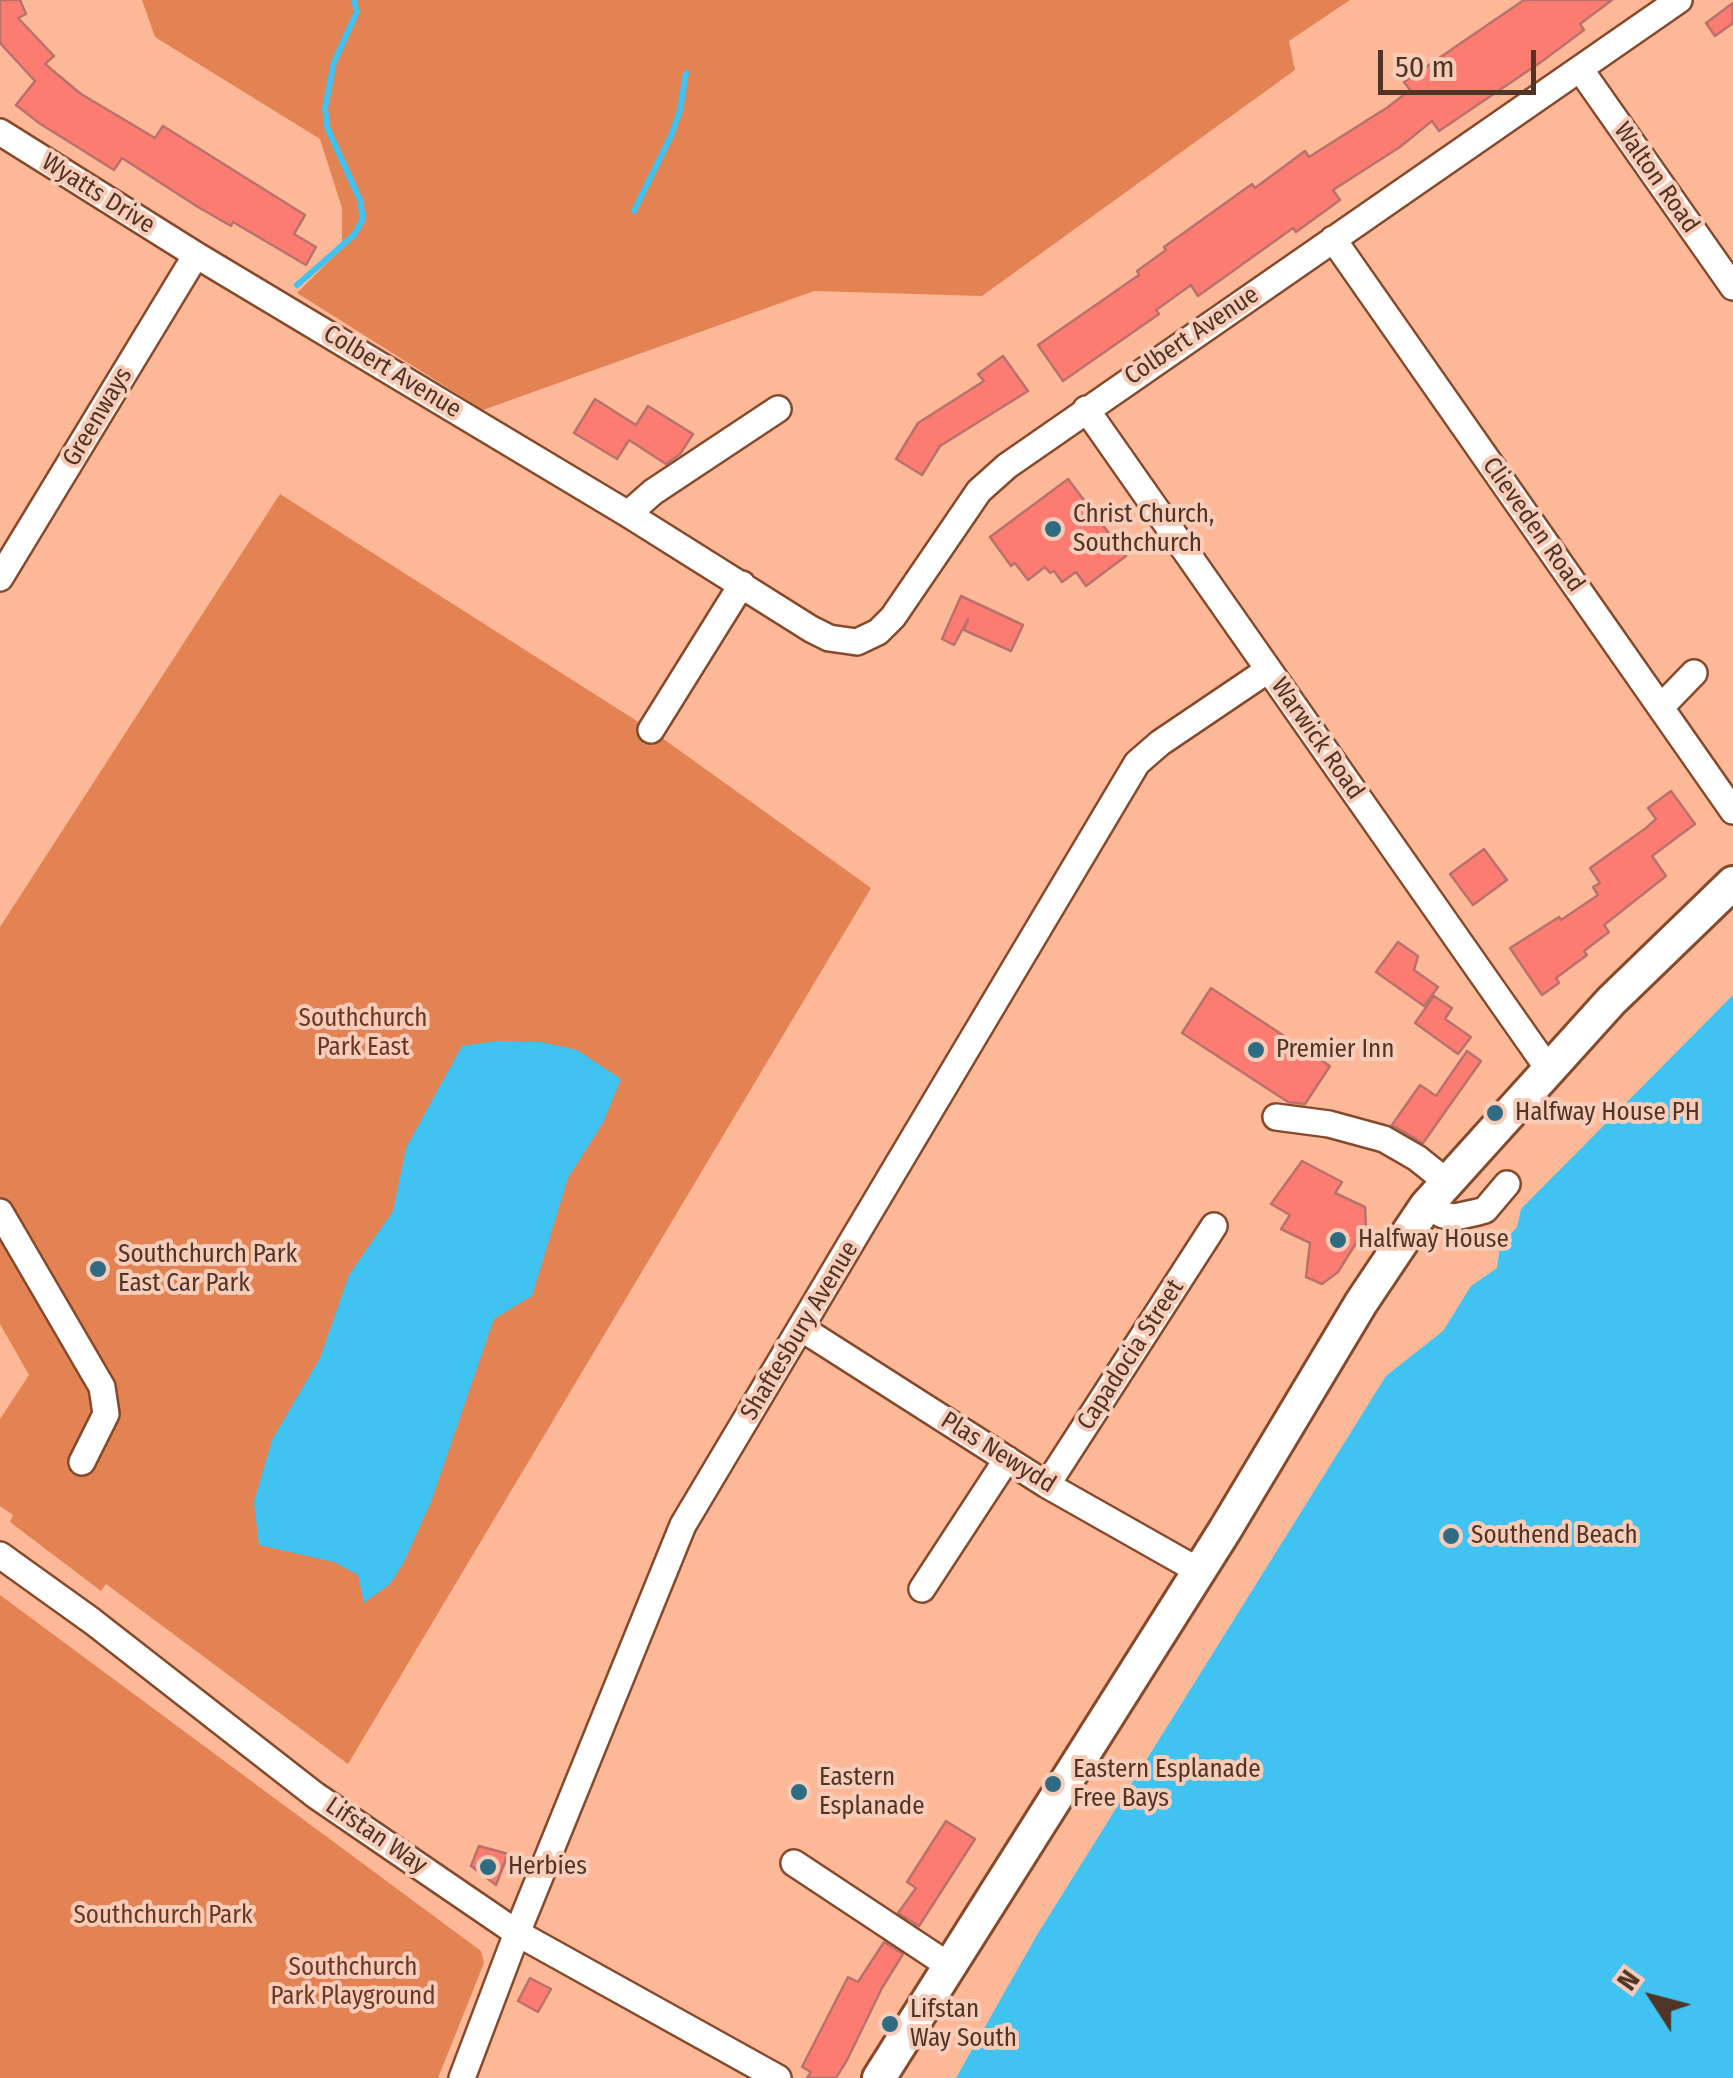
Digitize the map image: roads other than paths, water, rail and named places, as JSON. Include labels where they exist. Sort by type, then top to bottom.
[{"type":"main road","points":[[879,2078],[1199,1571],[1361,1303],[1436,1194],[1611,1001],[1733,884]]},
{"type":"street","name":"Colbert Avenue","points":[[196,255],[830,638],[857,642],[878,632],[903,604],[987,483],[1086,408],[1680,0]]},
{"type":"street","name":"Walton Road","points":[[1580,68],[1733,288]]},
{"type":"street","name":"Wyatts Drive","points":[[0,132],[196,255]]},
{"type":"street","name":"Clieveden Road","points":[[1333,239],[1733,811]]},
{"type":"street","name":"Greenways","points":[[0,578],[196,255]]},
{"type":"street","name":"Warwick Road","points":[[1086,408],[1550,1068]]},
{"type":"street","points":[[628,514],[653,492],[778,409]]},
{"type":"street","points":[[651,730],[742,584]]},
{"type":"street","name":"Shaftesbury Avenue","points":[[462,2078],[677,1538],[1137,764],[1160,743],[1268,670]]},
{"type":"street","points":[[1661,707],[1694,673]]},
{"type":"street","points":[[1276,1117],[1329,1124],[1384,1138],[1417,1158],[1443,1216],[1478,1212],[1507,1184]]},
{"type":"street","points":[[0,1212],[102,1387],[106,1414],[82,1462]]},
{"type":"street","name":"Capadocia Street","points":[[1048,1485],[1214,1226]]},
{"type":"street","name":"Plas Newydd","points":[[802,1328],[1048,1485],[1199,1571]]},
{"type":"street","points":[[919,1588],[1007,1459]]},
{"type":"street","name":"Lifstan Way","points":[[0,1555],[92,1621],[316,1795],[517,1933],[778,2078]]},
{"type":"street","points":[[794,1863],[948,1965]]},
{"type":"water","name":"Southend Beach","points":[[1733,995],[1733,2078],[956,2078],[1037,1935],[1386,1376],[1443,1331],[1471,1286],[1497,1268],[1500,1246],[1517,1227],[1521,1209]]},
{"type":"water","points":[[497,1041],[541,1042],[577,1050],[621,1079],[603,1123],[568,1178],[532,1296],[494,1319],[431,1502],[403,1564],[390,1584],[364,1603],[358,1575],[334,1562],[259,1545],[254,1502],[272,1440],[320,1358],[349,1275],[393,1211],[406,1148],[462,1046]]},
{"type":"waterway","points":[[297,285],[354,235],[363,219],[360,200],[327,127],[325,108],[334,62],[357,12],[354,0]]},
{"type":"waterway","points":[[634,211],[671,136],[686,73]]},
{"type":"place","name":"Christ Church, Southchurch","points":[[1053,529]]},
{"type":"place","name":"Premier Inn","points":[[1256,1050]]},
{"type":"place","name":"Halfway House PH","points":[[1495,1113]]},
{"type":"place","name":"Halfway House","points":[[1338,1240]]},
{"type":"place","name":"Southchurch Park East Car Park","points":[[98,1269]]},
{"type":"place","name":"Southend Beach","points":[[1451,1536]]},
{"type":"place","name":"Eastern Esplanade Free Bays","points":[[1053,1784]]},
{"type":"place","name":"Eastern Esplanade","points":[[799,1792]]},
{"type":"place","name":"Herbies","points":[[488,1867]]},
{"type":"place","name":"Lifstan Way South","points":[[890,2024]]},
{"type":"park label","name":"Southchurch Park East","points":[[363,1034]]},
{"type":"park label","name":"Southchurch Park","points":[[163,1916]]},
{"type":"park label","name":"Southchurch Park Playground","points":[[353,1982]]}]
